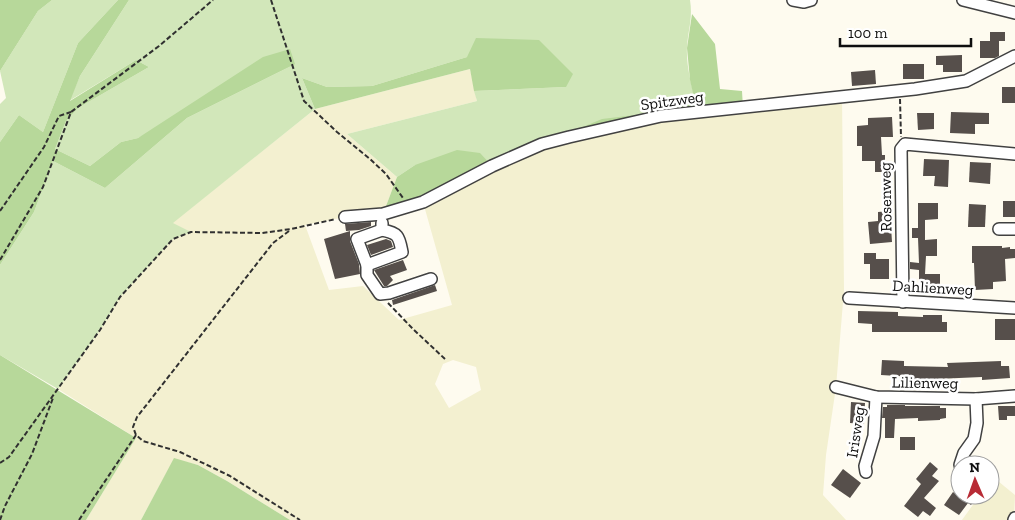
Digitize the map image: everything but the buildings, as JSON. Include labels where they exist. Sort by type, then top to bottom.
[{"type":"street","points":[[793,0],[804,2],[811,0]]},
{"type":"street","points":[[963,0],[1015,13]]},
{"type":"street","name":"Spitzweg","points":[[345,217],[382,214],[422,202],[492,166],[542,144],[569,137],[661,116],[915,89],[966,81],[995,68],[1015,56]]},
{"type":"street","name":"Rosenweg","points":[[903,302],[901,149],[905,144],[1015,154]]},
{"type":"street","points":[[382,214],[382,230]]},
{"type":"street","points":[[999,229],[1015,229]]},
{"type":"street","points":[[367,265],[402,252],[399,237],[392,232],[382,230],[358,239],[367,265],[368,275],[380,294],[389,293],[431,279]]},
{"type":"street","name":"Dahlienweg","points":[[849,298],[1015,308]]},
{"type":"street","name":"Lilienweg","points":[[836,386],[876,397],[976,399],[1015,396]]},
{"type":"street","name":"Irisweg","points":[[866,472],[865,466],[874,436],[876,397]]},
{"type":"street","points":[[963,455],[974,439],[977,423],[976,399]]},
{"type":"path","points":[[0,211],[44,147],[59,116],[71,112],[160,46],[213,0]]},
{"type":"path","points":[[271,0],[304,101],[386,174],[409,206]]},
{"type":"path","points":[[0,260],[43,187],[71,112]]},
{"type":"path","points":[[900,112],[901,149]]},
{"type":"path","points":[[0,463],[9,457],[100,330],[120,297],[173,239],[191,232],[262,233],[291,229],[345,217]]},
{"type":"path","points":[[291,229],[272,243],[138,417],[133,427],[136,435],[142,441],[180,452],[230,476],[300,520]]},
{"type":"path","points":[[380,294],[445,359]]},
{"type":"path","points":[[0,520],[5,506],[32,454],[54,393]]},
{"type":"path","points":[[79,520],[136,435]]},
{"type":"shaded area","points":[[470,69],[477,101],[347,134],[397,177],[383,214],[345,217],[305,225],[329,290],[363,286],[399,320],[452,305],[423,202],[542,144],[616,127],[842,96],[844,290],[836,387],[826,455],[823,495],[846,520],[290,520],[198,465],[174,459],[141,520],[86,520],[136,438],[58,389],[100,330],[120,297],[173,239],[190,232],[172,223],[315,109]],"holes":[[[453,360],[476,367],[481,390],[449,408],[435,384],[443,364]]]},
{"type":"shaded area","points":[[1000,483],[1015,495],[1014,520],[962,520],[973,505],[1000,505]]},
{"type":"green space","points":[[0,0],[52,0],[38,11],[0,71]]},
{"type":"green space","points":[[52,0],[118,0],[78,43],[43,132],[19,115],[0,142],[0,104],[6,98],[0,71],[38,11]]},
{"type":"green space","points":[[118,0],[129,0],[80,76],[70,101],[136,60],[149,67],[78,108],[66,121],[55,149],[90,166],[121,142],[138,138],[263,57],[290,49],[295,64],[187,118],[105,188],[53,161],[34,212],[0,265],[0,142],[19,115],[43,132],[78,43]]},
{"type":"green space","points":[[129,0],[690,0],[691,13],[687,61],[696,102],[492,166],[415,165],[397,177],[347,134],[477,101],[474,91],[566,87],[467,57],[372,86],[327,87],[302,78],[315,109],[173,223],[191,232],[173,239],[120,297],[100,330],[58,389],[0,355],[0,265],[34,212],[53,161],[105,188],[187,118],[295,64],[138,138],[121,142],[90,166],[55,149],[66,121],[78,108],[149,67],[136,60],[69,101],[80,76]]},
{"type":"green space","points":[[692,14],[715,44],[720,89],[742,91],[743,108],[661,116],[542,144],[602,119],[660,112],[695,102],[690,80],[687,48]]},
{"type":"green space","points":[[476,38],[539,40],[573,74],[566,87],[474,91],[470,69],[315,109],[302,78],[327,87],[372,86],[467,57]]},
{"type":"green space","points":[[457,150],[480,153],[492,166],[383,214],[397,177],[415,165]]},
{"type":"green space","points":[[0,355],[136,438],[86,520],[0,520]]},
{"type":"green space","points":[[174,458],[198,465],[290,520],[141,520]]}]
